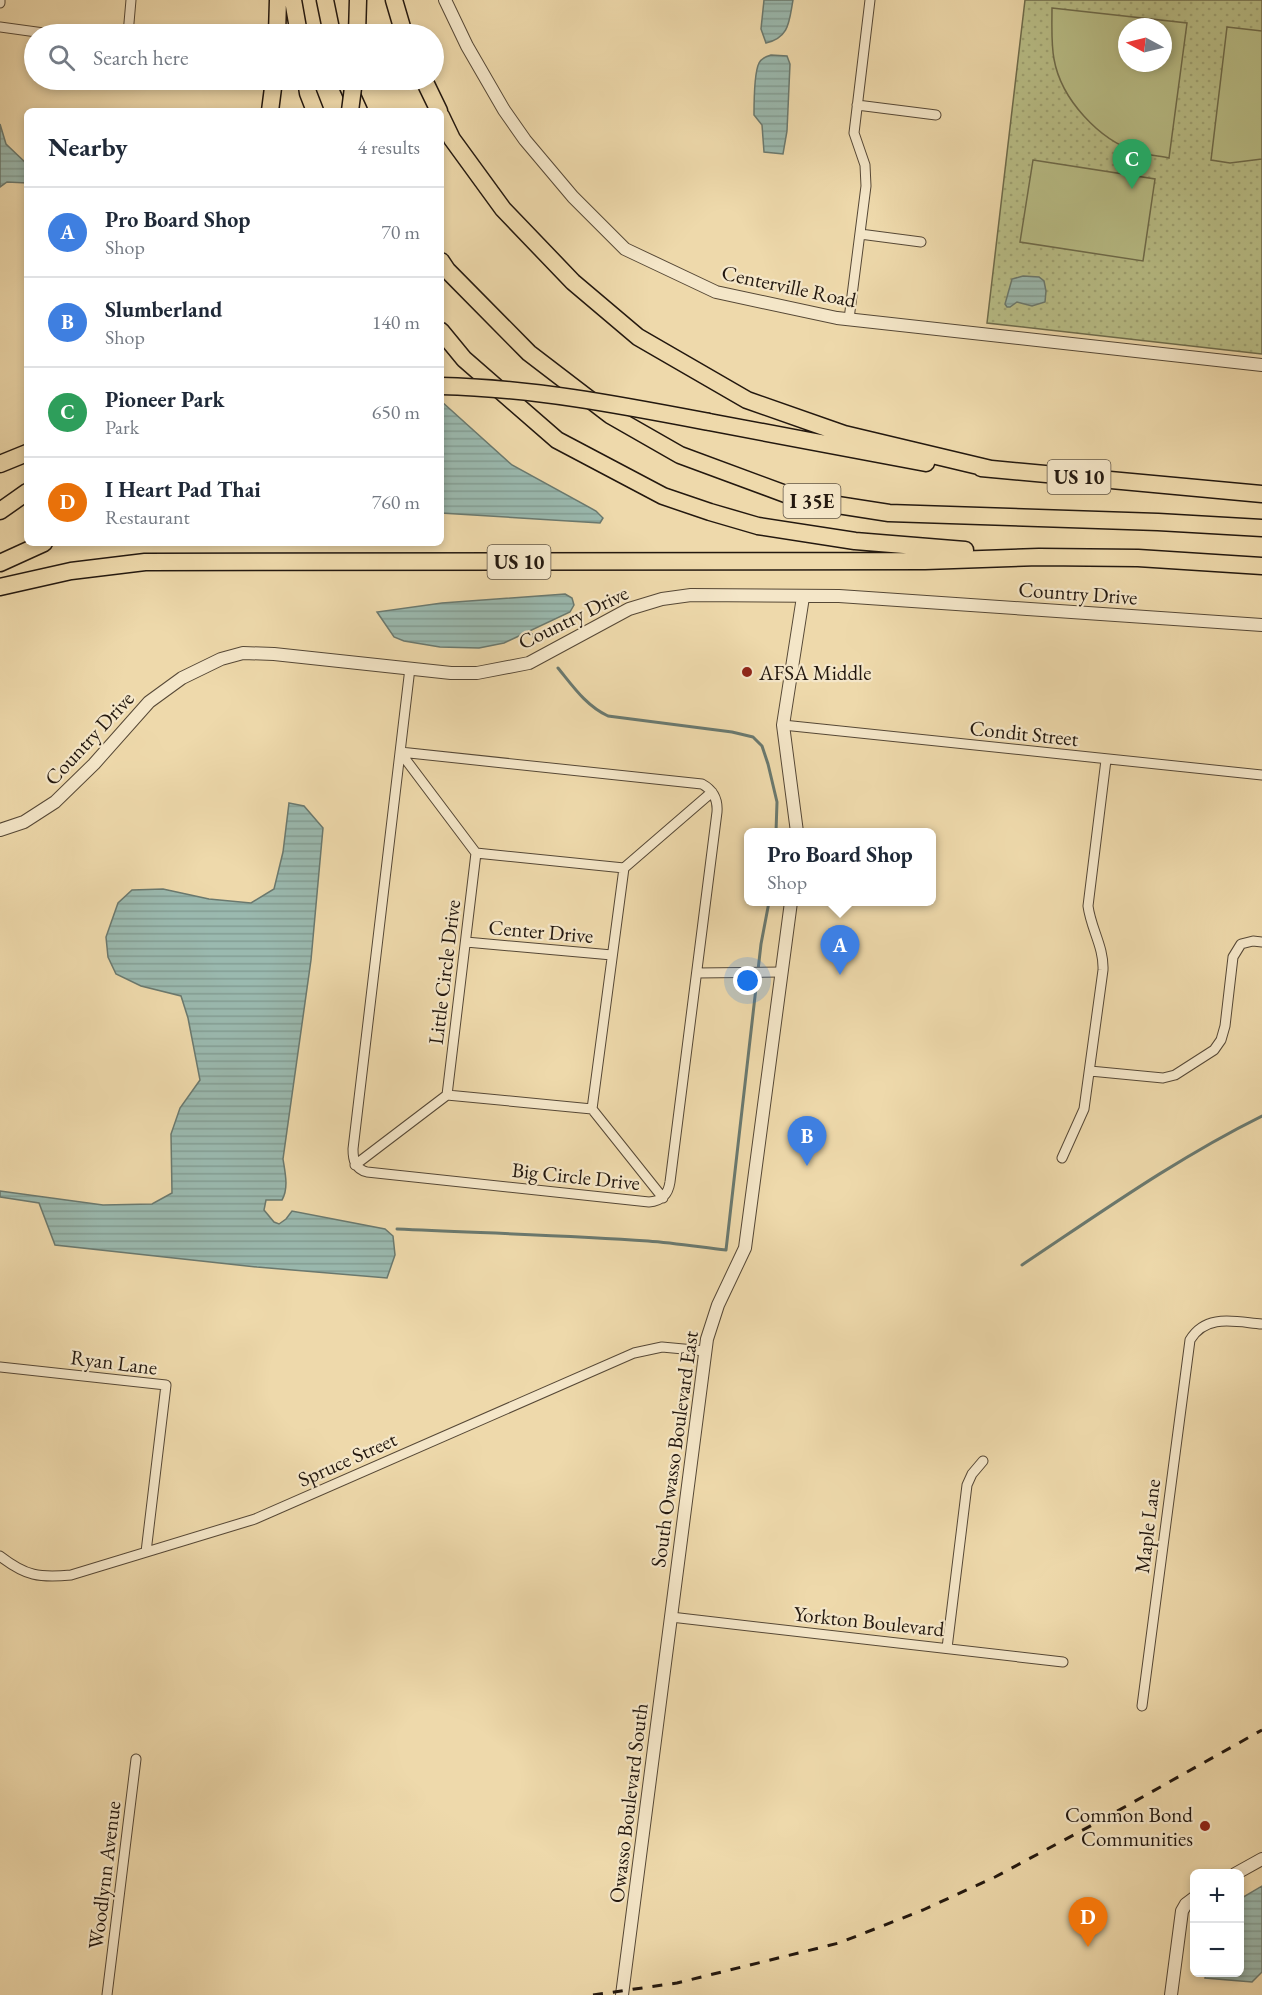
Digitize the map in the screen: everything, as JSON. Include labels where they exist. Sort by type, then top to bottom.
[{"type":"highway","points":[[277,24],[278,0]]},
{"type":"highway","points":[[293,0],[297,24]]},
{"type":"highway","points":[[325,0],[330,24]]},
{"type":"highway","points":[[394,0],[401,24]]},
{"type":"highway","points":[[357,24],[358,8]]},
{"type":"highway","points":[[270,108],[273,90]]},
{"type":"highway","points":[[308,90],[314,108]]},
{"type":"highway","points":[[350,90],[358,108]]},
{"type":"highway","points":[[350,108],[353,90]]},
{"type":"highway","points":[[429,90],[438,108]]},
{"type":"highway","points":[[444,122],[452,139],[503,209],[573,282],[638,337],[747,400],[844,434],[991,469]]},
{"type":"highway","name":"I 35E","points":[[444,266],[530,353],[610,415],[680,455],[799,499],[889,513],[1158,522],[1262,528]]},
{"type":"highway","name":"I 35E","points":[[444,336],[464,359],[557,440],[663,496],[758,526],[855,541],[1039,557],[1138,558],[1262,566]]},
{"type":"highway","name":"US 10","points":[[444,386],[541,392],[891,458],[940,465],[1167,486],[1262,504]]},
{"type":"highway","points":[[0,464],[24,454]]},
{"type":"highway","points":[[1167,486],[1262,494]]},
{"type":"highway","points":[[0,511],[24,494]]},
{"type":"highway","points":[[0,563],[37,546]]},
{"type":"highway","name":"US 10","points":[[0,587],[71,571],[145,562],[925,561],[1039,557]]},
{"type":"street","points":[[129,24],[131,0]]},
{"type":"street","name":"Centerville Road","points":[[445,0],[484,79],[525,140],[573,197],[625,249],[716,292],[849,319],[1262,365]]},
{"type":"street","points":[[849,319],[867,176],[854,138],[870,0]]},
{"type":"street","points":[[0,27],[24,30]]},
{"type":"street","points":[[857,105],[936,115]]},
{"type":"street","points":[[860,234],[921,242]]},
{"type":"street","name":"Country Drive","points":[[0,830],[24,822],[55,802],[94,764],[149,702],[173,684],[203,666],[243,653],[477,674],[529,663],[629,609],[662,599],[691,595],[839,596],[1262,625]]},
{"type":"street","points":[[797,828],[783,725],[803,597]]},
{"type":"street","points":[[355,1165],[353,1149],[410,668]]},
{"type":"street","name":"Condit Street","points":[[783,725],[1262,775]]},
{"type":"street","points":[[400,752],[702,784],[712,792],[624,868],[592,1109]]},
{"type":"street","points":[[400,752],[476,853],[624,868]]},
{"type":"street","points":[[1062,1158],[1084,1109],[1103,960],[1088,906],[1106,760]]},
{"type":"street","name":"Big Circle Drive","points":[[355,1165],[362,1171],[649,1202],[663,1198],[669,1189],[697,973],[717,804],[712,792]]},
{"type":"street","name":"Little Circle Drive","points":[[447,1095],[476,853]]},
{"type":"street","name":"South Owasso Boulevard East","points":[[671,1617],[705,1351],[714,1312],[745,1248],[790,906]]},
{"type":"street","points":[[1090,1071],[1163,1078],[1175,1075],[1214,1050],[1221,1040],[1225,1026],[1233,957],[1240,944],[1253,941],[1262,942]]},
{"type":"street","name":"Center Drive","points":[[466,942],[612,956]]},
{"type":"street","points":[[697,973],[782,972]]},
{"type":"street","points":[[355,1165],[447,1095],[592,1109],[663,1198]]},
{"type":"street","name":"Maple Lane","points":[[1142,1706],[1188,1350],[1200,1327],[1209,1323],[1225,1320],[1262,1324]]},
{"type":"street","name":"Spruce Street","points":[[0,1556],[20,1570],[37,1576],[71,1575],[255,1519],[634,1353],[662,1347],[705,1351]]},
{"type":"street","name":"Ryan Lane","points":[[0,1367],[166,1385],[146,1552]]},
{"type":"street","points":[[947,1648],[968,1485],[972,1474],[983,1461]]},
{"type":"street","name":"Yorkton Boulevard","points":[[671,1617],[1063,1662]]},
{"type":"street","name":"Owasso Boulevard South","points":[[622,1995],[671,1617]]},
{"type":"street","name":"Woodlynn Avenue","points":[[107,1995],[136,1759]]},
{"type":"street","points":[[1244,1869],[1262,1859]]},
{"type":"street","points":[[1171,1995],[1182,1911],[1190,1901]]},
{"type":"green space","points":[[1025,0],[1262,0],[1262,354],[987,323]]},
{"type":"green space","points":[[1052,8],[1142,18],[1118,18],[1118,72],[1172,72],[1172,21],[1187,23],[1169,158],[1141,153],[1123,146],[1096,128],[1084,116],[1073,103],[1058,74],[1052,40]]},
{"type":"green space","points":[[1227,27],[1262,31],[1262,159],[1230,163],[1211,160]]},
{"type":"green space","points":[[1033,160],[1155,179],[1143,261],[1020,242]]},
{"type":"water","points":[[764,0],[793,0],[789,21],[784,32],[780,37],[766,43],[761,29]]},
{"type":"water","points":[[771,55],[787,56],[790,64],[787,131],[783,154],[764,152],[762,125],[754,115],[757,68],[761,60]]},
{"type":"water","points":[[0,124],[6,144],[24,161],[24,183],[7,182],[0,187]]},
{"type":"water","points":[[1023,276],[1039,277],[1044,281],[1045,302],[1032,306],[1017,302],[1007,307],[1005,304],[1012,279]]},
{"type":"water","points":[[444,404],[512,465],[596,511],[603,518],[600,523],[444,513]]},
{"type":"water","points":[[565,594],[572,598],[574,605],[570,612],[504,643],[479,648],[440,647],[404,641],[394,637],[377,612],[442,603]]},
{"type":"water","points":[[289,803],[304,806],[323,828],[311,960],[283,1159],[285,1190],[282,1200],[266,1200],[264,1210],[274,1222],[279,1224],[292,1211],[385,1229],[393,1236],[395,1255],[387,1278],[257,1267],[55,1245],[39,1203],[0,1197],[0,1191],[103,1205],[152,1204],[172,1193],[171,1134],[180,1108],[200,1080],[188,1018],[181,996],[141,986],[116,974],[108,957],[106,937],[118,903],[132,890],[163,889],[209,899],[251,903],[274,889],[283,852]]},
{"type":"water","points":[[1262,1886],[1262,1972],[1252,1982],[1205,1978],[1244,1977],[1244,1897]]},
{"type":"waterway","points":[[529,632],[537,640]]},
{"type":"waterway","points":[[558,668],[586,701],[608,716],[732,732],[753,737],[762,746],[768,764],[777,802],[776,828]]},
{"type":"waterway","points":[[397,1229],[617,1239],[726,1250],[761,944],[768,906]]},
{"type":"waterway","points":[[1022,1265],[1169,1168],[1262,1116]]},
{"type":"railway","points":[[593,1995],[677,1983],[839,1943],[923,1910],[995,1877],[1262,1730]]},
{"type":"place","name":"Pioneer Park","points":[[1132,189]]},
{"type":"place","name":"AFSA Middle","points":[[747,672]]},
{"type":"place","name":"Pro Board Shop","points":[[840,975]]},
{"type":"place","name":"Slumberland","points":[[807,1166]]},
{"type":"place","name":"Common Bond Communities","points":[[1205,1826]]},
{"type":"place","name":"I Heart Pad Thai","points":[[1088,1947]]}]
